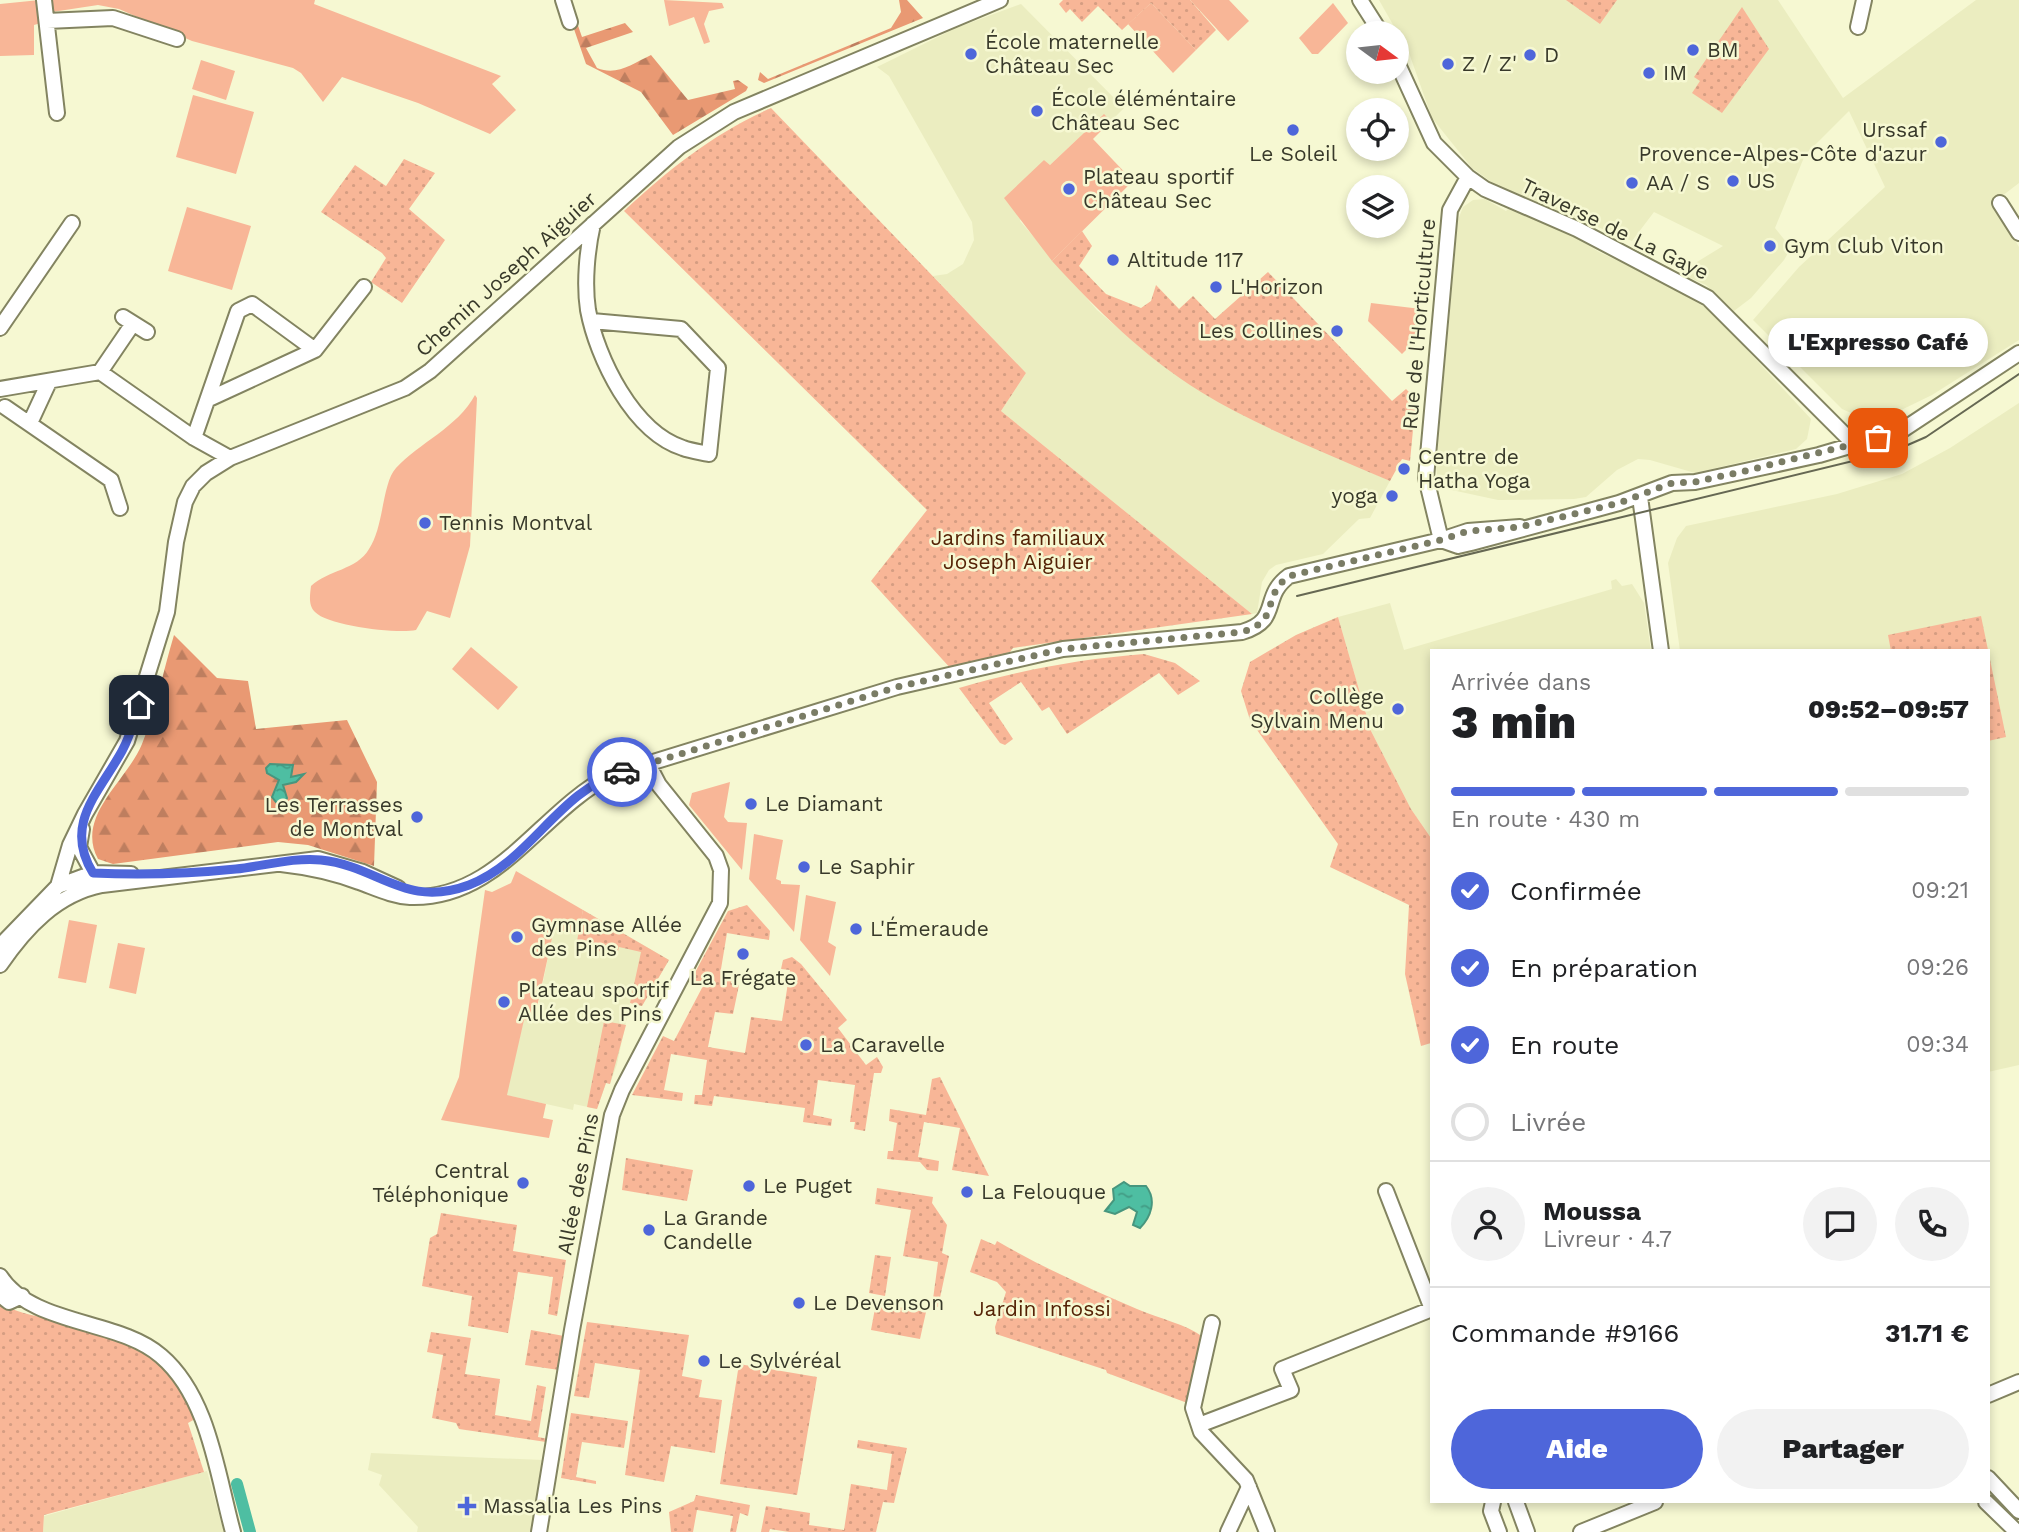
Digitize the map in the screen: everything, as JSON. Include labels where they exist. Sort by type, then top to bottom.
[{"type":"street","points":[[44,0],[51,84],[57,113]]},
{"type":"street","points":[[562,0],[570,22]]},
{"type":"street","name":"Chemin Joseph Aiguier","points":[[58,886],[70,845],[129,738],[167,612],[176,542],[185,502],[193,486],[206,473],[230,458],[405,388],[453,354],[679,147],[734,112],[1000,0]]},
{"type":"street","points":[[1360,0],[1373,21]]},
{"type":"street","points":[[1858,27],[1864,0]]},
{"type":"street","points":[[47,21],[113,18],[177,39]]},
{"type":"street","points":[[1407,84],[1434,143],[1468,177]]},
{"type":"street","name":"Traverse de La Gaye","points":[[1468,177],[1485,189],[1577,229],[1708,298],[1856,446]]},
{"type":"street","name":"Rue de l'Horticulture","points":[[1441,540],[1426,478],[1451,210],[1468,177]]},
{"type":"street","points":[[2000,203],[2019,233]]},
{"type":"street","points":[[0,328],[72,223]]},
{"type":"street","points":[[592,321],[681,328],[718,368],[709,454],[681,448],[651,429],[628,404],[606,366],[588,310],[589,256],[593,224]]},
{"type":"street","points":[[209,400],[315,350],[364,287]]},
{"type":"street","points":[[194,438],[238,311],[252,304],[315,350]]},
{"type":"street","points":[[100,372],[127,321],[147,332]]},
{"type":"street","points":[[58,886],[83,889],[167,876],[281,864],[330,872],[396,895],[441,893],[473,884],[495,871],[588,787],[611,775],[897,687],[1063,649],[1242,632],[1260,626],[1266,619],[1275,589],[1289,576],[1441,540],[1458,546],[1640,496],[1685,490],[1695,482],[1856,446],[1901,431],[2019,353]]},
{"type":"street","points":[[0,389],[100,372],[194,438],[230,458]]},
{"type":"street","points":[[30,423],[49,382]]},
{"type":"street","points":[[5,407],[111,480],[120,508]]},
{"type":"street","points":[[1640,496],[1661,649]]},
{"type":"street","name":"Allée des Pins","points":[[539,1532],[572,1330],[612,1115],[622,1090],[720,903],[721,870],[716,856],[659,785],[648,764]]},
{"type":"street","name":"Chemin Joseph Aiguier","points":[[85,814],[79,846],[93,873]]},
{"type":"street","points":[[0,946],[58,886],[93,873],[167,876]]},
{"type":"street","points":[[0,965],[46,911],[83,889],[93,873]]},
{"type":"street","points":[[1386,1191],[1430,1304]]},
{"type":"street","points":[[0,1276],[22,1296],[48,1311],[145,1345],[169,1364],[189,1390],[199,1412],[233,1532]]},
{"type":"street","points":[[0,1296],[9,1302],[22,1296]]},
{"type":"street","points":[[1199,1425],[1291,1390],[1282,1369],[1430,1310]]},
{"type":"street","points":[[1212,1323],[1193,1408],[1201,1432],[1249,1487],[1267,1532]]},
{"type":"street","points":[[1990,1394],[2019,1382]]},
{"type":"street","points":[[1990,1480],[2019,1511]]},
{"type":"street","points":[[1228,1532],[1249,1487]]},
{"type":"street","points":[[1493,1503],[1491,1511],[1499,1532]]},
{"type":"street","points":[[1516,1503],[1527,1532]]},
{"type":"street","points":[[1581,1532],[1653,1503]]},
{"type":"street","points":[[1987,1503],[2017,1532]]},
{"type":"shaded area","points":[[1379,0],[1778,0],[1843,98],[1976,0],[2019,0],[2019,183],[1993,203],[2019,247],[2019,340],[1932,395],[1895,413],[1873,417],[1870,410],[1861,411],[1858,416],[1842,409],[1753,320],[1799,267],[1885,187],[1849,111],[1805,155],[1775,228],[1791,248],[1751,298],[1734,311],[1706,285],[1679,273],[1723,246],[1654,212],[1632,241],[1497,186],[1472,168],[1432,118],[1409,53],[1409,21],[1391,21]]},
{"type":"shaded area","points":[[1021,4],[1124,108],[1111,121],[1103,115],[1050,165],[1044,160],[1020,221],[1097,310],[1160,364],[1251,419],[1390,481],[1370,518],[1359,519],[1323,554],[1276,565],[1269,570],[1262,582],[1257,613],[1252,614],[1001,411],[1026,373],[933,276],[947,274],[963,264],[974,240],[972,222],[889,76],[877,67],[956,28]]},
{"type":"shaded area","points":[[1485,199],[1506,211],[1508,209],[1575,236],[1599,252],[1659,280],[1711,311],[1811,419],[1807,439],[1796,449],[1695,473],[1638,459],[1617,470],[1586,497],[1574,499],[1498,500],[1447,489],[1438,479],[1436,468],[1458,220],[1463,207],[1473,200]]},
{"type":"shaded area","points":[[2019,403],[2019,1065],[1990,1072],[1990,649],[1680,649],[1668,563],[1677,538],[1686,526],[1837,494],[1902,474],[1950,448]]},
{"type":"shaded area","name":"Collège Sylvain Menu","points":[[1616,579],[1622,586],[1632,584],[1644,603],[1651,649],[1430,649],[1430,837],[1411,809],[1371,731],[1338,617],[1390,603],[1404,650],[1612,589],[1611,581]]},
{"type":"shaded area","points":[[583,910],[669,960],[642,1006],[630,1003],[617,1064],[610,1084],[606,1083],[597,1109],[574,1104],[573,1110],[506,1095],[524,1019],[535,1021],[554,928],[579,934]]},
{"type":"shaded area","name":"Massalia Les Pins","points":[[371,1453],[543,1460],[532,1532],[417,1532],[418,1527],[379,1485],[382,1475],[368,1470]]},
{"type":"shaded area","points":[[207,1471],[224,1532],[43,1532],[44,1516]]},
{"type":"green space","points":[[40,0],[41,23],[34,25],[34,55],[0,56],[0,4]]},
{"type":"green space","points":[[48,0],[315,0],[314,4],[501,76],[492,84],[516,110],[490,134],[418,103],[342,77],[323,102],[301,73],[293,68],[192,41],[119,9],[98,5],[52,12]]},
{"type":"green space","points":[[564,0],[569,0],[582,37],[625,23],[633,32],[586,48],[597,68],[618,70],[651,55],[688,100],[735,89],[733,81],[738,80],[748,87],[746,91],[673,135],[641,92],[586,64]]},
{"type":"green space","points":[[664,0],[722,3],[724,8],[709,11],[704,24],[710,42],[704,44],[694,17],[669,26]]},
{"type":"green space","points":[[899,0],[907,0],[923,18],[764,83],[758,80],[760,72],[768,79],[891,28],[901,12]]},
{"type":"green space","points":[[1063,0],[1190,0],[1216,30],[1196,50],[1151,3],[1122,30],[1098,6],[1082,22],[1070,9],[1066,13],[1059,4]]},
{"type":"green space","points":[[1190,0],[1229,0],[1249,21],[1228,41]]},
{"type":"green space","points":[[1566,0],[1617,0],[1600,24]]},
{"type":"green space","points":[[1151,3],[1196,50],[1173,73],[1128,24]]},
{"type":"green space","points":[[1333,3],[1346,21],[1346,25],[1318,54],[1312,54],[1299,38]]},
{"type":"green space","points":[[1742,7],[1769,49],[1722,113],[1692,93],[1700,81],[1694,77]]},
{"type":"green space","points":[[201,60],[235,71],[226,100],[192,89]]},
{"type":"green space","points":[[193,95],[254,112],[236,174],[176,157]]},
{"type":"green space","name":"Jardins familiaux Joseph Aiguier","points":[[771,108],[1026,373],[1001,411],[1252,614],[1013,648],[1010,652],[952,670],[871,581],[927,510],[624,211],[693,153],[730,129]]},
{"type":"green space","name":"Plateau sportif Château Sec","points":[[1104,114],[1111,121],[1093,139],[1133,181],[1052,261],[1004,198],[1044,160],[1050,165]]},
{"type":"green space","points":[[404,159],[435,173],[409,209],[445,240],[402,303],[371,282],[386,258],[382,253],[321,212],[355,165],[386,186]]},
{"type":"green space","points":[[187,207],[251,226],[232,290],[168,271]]},
{"type":"green space","points":[[1082,231],[1092,246],[1079,266],[1106,294],[1141,308],[1151,301],[1156,285],[1179,309],[1193,296],[1215,319],[1268,272],[1392,401],[1406,389],[1416,399],[1410,461],[1402,459],[1390,481],[1246,417],[1201,392],[1160,364],[1122,332],[1052,261]]},
{"type":"green space","points":[[1371,303],[1421,309],[1418,338],[1402,354],[1368,321]]},
{"type":"green space","name":"Tennis Montval","points":[[475,395],[470,546],[450,618],[427,611],[416,630],[394,631],[363,628],[322,617],[310,603],[311,586],[364,556],[378,529],[391,475],[405,459],[449,426]]},
{"type":"green space","points":[[1981,616],[1988,649],[1891,649],[1888,635]]},
{"type":"green space","points":[[1338,617],[1371,731],[1411,809],[1430,837],[1430,1043],[1421,1046],[1405,974],[1409,905],[1330,867],[1338,844],[1250,720],[1241,691],[1250,662],[1296,635]]},
{"type":"green space","points":[[174,635],[217,678],[248,681],[256,729],[347,720],[377,782],[374,866],[308,845],[278,842],[113,864],[98,859],[93,843],[93,828],[98,813],[142,744]]},
{"type":"green space","points":[[471,647],[518,687],[498,710],[452,669]]},
{"type":"green space","points":[[1144,654],[1175,663],[1200,681],[1178,695],[1159,673],[1067,734],[1049,707],[1042,711],[1021,682],[989,703],[1013,739],[1005,745],[1000,743],[959,688],[1051,666]]},
{"type":"green space","points":[[1990,660],[2006,737],[1990,741]]},
{"type":"green space","points":[[730,782],[724,817],[728,822],[747,823],[742,870],[689,805],[692,793]]},
{"type":"green space","points":[[754,834],[783,840],[776,879],[781,881],[781,884],[800,885],[794,932],[749,879]]},
{"type":"green space","name":"Plateau sportif Allée des Pins","points":[[516,871],[583,910],[579,934],[554,929],[534,1021],[524,1020],[507,1095],[546,1104],[543,1118],[553,1120],[549,1138],[441,1120],[459,1077],[485,890],[492,892],[511,883]]},
{"type":"green space","points":[[806,895],[836,902],[828,942],[836,947],[830,976],[800,940]]},
{"type":"green space","points":[[747,905],[770,931],[769,940],[727,933],[721,969],[733,971],[731,983],[739,985],[733,1014],[715,1012],[708,1047],[745,1053],[751,1017],[782,1021],[790,970],[781,969],[783,960],[792,957],[801,964],[847,1020],[838,1028],[866,1065],[877,1057],[883,1067],[881,1073],[874,1073],[865,1131],[854,1129],[855,1122],[850,1122],[855,1085],[818,1080],[813,1115],[832,1119],[831,1126],[803,1122],[805,1108],[714,1096],[712,1106],[694,1104],[695,1095],[702,1095],[707,1060],[671,1054],[664,1090],[683,1093],[682,1101],[632,1095],[663,1036],[674,1041],[703,986],[691,980],[728,911]]},
{"type":"green space","points":[[583,910],[669,960],[642,1006],[630,1003],[641,952],[619,947],[617,955],[576,946]]},
{"type":"green space","points":[[69,920],[97,925],[86,983],[58,978]]},
{"type":"green space","points":[[118,943],[145,948],[136,994],[109,988]]},
{"type":"green space","points":[[604,1021],[626,1025],[610,1084],[606,1083],[597,1109],[587,1107]]},
{"type":"green space","points":[[940,1077],[989,1176],[952,1170],[960,1128],[924,1122],[918,1157],[939,1161],[938,1171],[927,1170],[920,1162],[887,1159],[888,1151],[893,1151],[897,1123],[889,1121],[890,1109],[926,1115],[932,1079]]},
{"type":"green space","points":[[626,1158],[693,1170],[687,1201],[622,1190]]},
{"type":"green space","points":[[877,1188],[933,1197],[932,1203],[947,1225],[942,1253],[949,1256],[938,1307],[928,1306],[933,1299],[938,1262],[903,1256],[911,1210],[875,1204]]},
{"type":"green space","points":[[441,1213],[517,1225],[513,1251],[566,1260],[557,1316],[548,1314],[553,1277],[518,1272],[508,1333],[468,1326],[472,1296],[422,1286],[430,1238],[437,1234]]},
{"type":"green space","name":"Jardin Infossi","points":[[981,1239],[995,1245],[997,1241],[1083,1285],[1181,1325],[1203,1337],[1190,1404],[1107,1373],[1106,1370],[996,1334],[995,1327],[1006,1292],[997,1282],[970,1272]]},
{"type":"green space","points":[[875,1255],[891,1257],[885,1296],[869,1293]]},
{"type":"green space","points":[[0,1303],[23,1313],[109,1334],[144,1351],[171,1377],[195,1419],[188,1423],[204,1472],[44,1515],[43,1532],[0,1532]]},
{"type":"green space","points":[[876,1303],[926,1312],[920,1339],[871,1330]]},
{"type":"green space","points":[[587,1322],[689,1335],[682,1376],[702,1380],[699,1397],[722,1400],[715,1453],[671,1446],[664,1482],[625,1475],[640,1370],[595,1363],[589,1398],[574,1396]]},
{"type":"green space","points":[[531,1330],[564,1336],[559,1370],[525,1365]]},
{"type":"green space","points":[[431,1332],[471,1338],[465,1374],[500,1379],[495,1415],[531,1421],[537,1385],[546,1387],[538,1437],[548,1439],[546,1442],[459,1429],[456,1423],[432,1418],[443,1355],[427,1352]]},
{"type":"green space","points":[[739,1364],[817,1377],[797,1495],[720,1484]]},
{"type":"green space","points":[[571,1413],[628,1421],[624,1448],[582,1442],[576,1477],[596,1481],[596,1484],[561,1478]]},
{"type":"green space","points":[[858,1440],[907,1448],[894,1503],[883,1502],[876,1532],[789,1532],[770,1529],[769,1532],[761,1532],[766,1506],[810,1513],[809,1525],[844,1530],[851,1484],[887,1490],[892,1454],[857,1448]]},
{"type":"green space","points":[[696,1495],[750,1505],[748,1516],[740,1513],[736,1532],[730,1532],[733,1516],[697,1510],[693,1532],[671,1532],[669,1512],[694,1501]]},
{"type":"water","points":[[270,764],[293,765],[291,777],[304,774],[296,782],[283,785],[287,798],[284,803],[276,802],[272,797],[279,780],[267,773],[266,768]]},
{"type":"water","points":[[1124,1182],[1130,1186],[1146,1186],[1149,1191],[1151,1208],[1140,1228],[1133,1225],[1137,1212],[1129,1207],[1115,1214],[1105,1211],[1114,1200],[1113,1189]]},
{"type":"waterway","points":[[237,1484],[250,1532]]},
{"type":"tram line","points":[[1297,596],[1894,451],[1926,437],[2019,374]]},
{"type":"way so far","points":[[622,772],[897,687],[1063,649],[1242,632],[1260,626],[1266,619],[1275,589],[1289,576],[1441,540],[1456,533],[1520,527],[1619,503],[1672,483],[1695,482],[1819,455],[1878,438]]},
{"type":"place","name":"BM","points":[[1693,50]]},
{"type":"place","name":"École maternelle Château Sec","points":[[971,54]]},
{"type":"place","name":"D","points":[[1530,55]]},
{"type":"place","name":"Z / Z'","points":[[1448,64]]},
{"type":"place","name":"IM","points":[[1649,73]]},
{"type":"place","name":"École éléméntaire Château Sec","points":[[1037,111]]},
{"type":"place","name":"Le Soleil","points":[[1293,130]]},
{"type":"place","name":"Urssaf Provence-Alpes-Côte d'azur","points":[[1941,142]]},
{"type":"place","name":"US","points":[[1733,181]]},
{"type":"place","name":"AA / S","points":[[1632,183]]},
{"type":"place","name":"Plateau sportif Château Sec","points":[[1069,189]]},
{"type":"place","name":"Gym Club Viton","points":[[1770,246]]},
{"type":"place","name":"Altitude 117","points":[[1113,260]]},
{"type":"place","name":"L'Horizon","points":[[1216,287]]},
{"type":"place","name":"Les Collines","points":[[1337,331]]},
{"type":"place","name":"L'Expresso Café","points":[[1878,438]]},
{"type":"place","name":"Centre de Hatha Yoga","points":[[1404,469]]},
{"type":"place","name":"yoga","points":[[1392,496]]},
{"type":"place","name":"Tennis Montval","points":[[425,523]]},
{"type":"place","name":"Collège Sylvain Menu","points":[[1398,709]]},
{"type":"place","name":"Le Diamant","points":[[751,804]]},
{"type":"place","name":"Les Terrasses de Montval","points":[[417,817]]},
{"type":"place","name":"Le Saphir","points":[[804,867]]},
{"type":"place","name":"L'Émeraude","points":[[856,929]]},
{"type":"place","name":"Gymnase Allée des Pins","points":[[517,937]]},
{"type":"place","name":"La Frégate","points":[[743,954]]},
{"type":"place","name":"Plateau sportif Allée des Pins","points":[[504,1002]]},
{"type":"place","name":"La Caravelle","points":[[806,1045]]},
{"type":"place","name":"Central Téléphonique","points":[[523,1183]]},
{"type":"place","name":"Le Puget","points":[[749,1186]]},
{"type":"place","name":"La Felouque","points":[[967,1192]]},
{"type":"place","name":"La Grande Candelle","points":[[649,1230]]},
{"type":"place","name":"Le Devenson","points":[[799,1303]]},
{"type":"place","name":"Le Sylvéréal","points":[[704,1361]]},
{"type":"place","name":"Massalia Les Pins","points":[[467,1506]]},
{"type":"route","points":[[139,705],[122,752],[85,814],[79,846],[93,873],[167,876],[318,859],[363,872],[398,888],[441,893],[473,884],[495,871],[576,795],[611,775],[622,772]]}]
